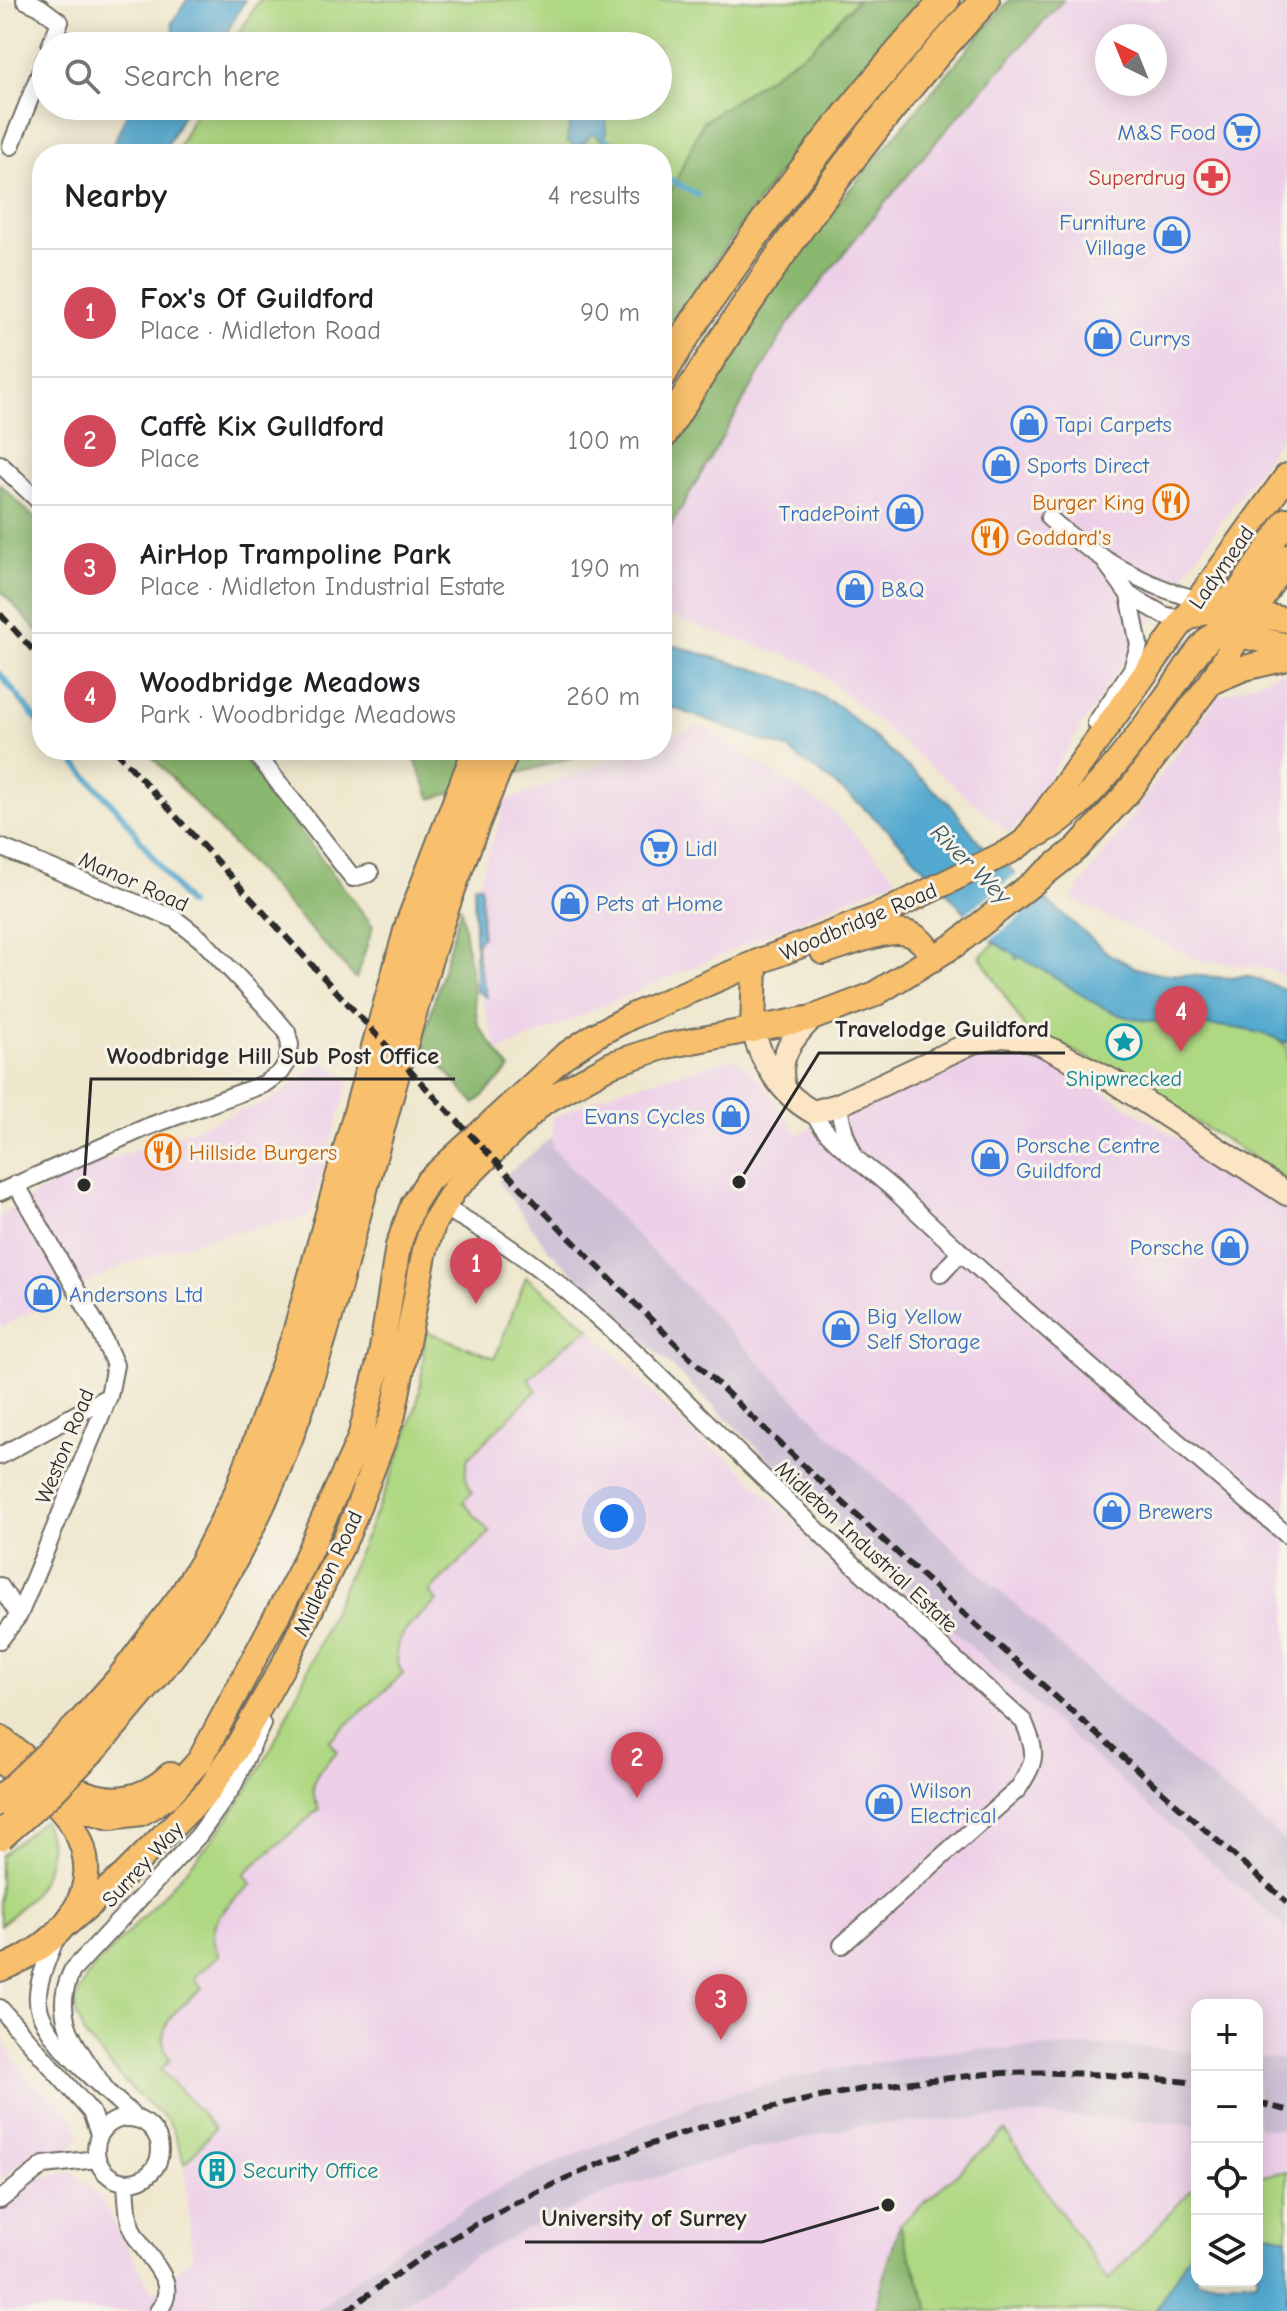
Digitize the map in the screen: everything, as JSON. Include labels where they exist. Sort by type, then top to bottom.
[{"type":"highway","points":[[672,360],[783,196],[870,84],[945,0]]},
{"type":"highway","points":[[672,420],[812,211],[890,108],[985,0]]},
{"type":"highway","points":[[0,1836],[51,1791],[204,1562],[239,1492],[296,1337],[392,984],[425,881],[473,760]]},
{"type":"highway","points":[[0,1801],[87,1736],[172,1655],[198,1618],[245,1535],[287,1445],[326,1329],[432,945],[501,760]]},
{"type":"main road","name":"Ladymead","points":[[1211,682],[1226,617],[1287,476]]},
{"type":"main road","points":[[1019,846],[1079,788],[1164,675],[1190,663],[1226,617],[1238,593],[1287,520]]},
{"type":"main road","name":"Ladymead","points":[[1226,617],[1287,557]]},
{"type":"main road","points":[[1226,617],[1287,646]]},
{"type":"main road","points":[[1183,620],[1226,617],[1287,620]]},
{"type":"main road","name":"Woodbridge Road","points":[[497,1132],[564,1056],[594,1036],[634,1015],[755,963],[884,913],[1019,846],[1183,620]]},
{"type":"main road","points":[[470,1157],[497,1132],[612,1064],[666,1046],[812,1018],[873,995],[933,959],[1077,848],[1128,792],[1211,682],[1244,668],[1287,658]]},
{"type":"main road","points":[[785,951],[813,955],[881,935],[906,933],[923,941],[933,959]]},
{"type":"main road","points":[[753,1030],[755,963]]},
{"type":"main road","name":"Midleton Road","points":[[0,1969],[34,1952],[124,1875],[209,1790],[242,1740],[285,1662],[348,1533],[393,1415],[420,1272],[434,1222],[470,1157]]},
{"type":"main road","name":"Midleton Road","points":[[53,1801],[110,1817],[130,1816],[151,1809],[193,1769],[298,1576],[360,1438],[372,1397],[395,1260],[407,1219],[428,1181],[470,1157]]},
{"type":"main road","points":[[0,1738],[79,1793],[117,1799],[142,1794],[158,1785],[220,1720]]},
{"type":"main road","points":[[0,1761],[53,1801],[78,1837],[85,1869],[84,1886],[62,1930]]},
{"type":"street","points":[[25,0],[60,22],[56,32]]},
{"type":"street","points":[[11,146],[32,93]]},
{"type":"street","points":[[0,464],[32,494]]},
{"type":"street","points":[[1049,518],[1070,537],[1101,556],[1226,617]]},
{"type":"street","points":[[1019,846],[1132,669],[1139,645],[1129,595],[1101,556]]},
{"type":"street","points":[[1129,595],[1164,615],[1183,620]]},
{"type":"street","points":[[261,760],[353,878],[370,873]]},
{"type":"street","name":"Manor Road","points":[[0,847],[175,919],[193,932],[287,1032],[290,1052],[281,1072],[264,1084],[134,1132],[16,1184]]},
{"type":"street","points":[[785,1091],[780,1071],[783,1059],[798,1033],[812,1018]]},
{"type":"street","points":[[753,1030],[762,1057],[785,1091],[813,1112],[818,1123],[960,1253],[1287,1535]]},
{"type":"street","points":[[813,1112],[838,1105],[973,1042],[1003,1036],[1021,1038],[1039,1043],[1113,1081],[1287,1194]]},
{"type":"street","points":[[838,1105],[854,1154]]},
{"type":"street","points":[[0,1192],[16,1184]]},
{"type":"street","name":"Weston Road","points":[[0,1640],[19,1615],[109,1396],[115,1365],[101,1333],[16,1184]]},
{"type":"street","name":"Midleton Industrial Estate","points":[[442,1207],[480,1227],[584,1304],[821,1534],[1024,1722],[1035,1746],[1031,1770],[1018,1789],[842,1945]]},
{"type":"street","points":[[941,1274],[960,1253]]},
{"type":"street","points":[[0,1456],[109,1396]]},
{"type":"street","points":[[0,1586],[19,1615]]},
{"type":"street","name":"Surrey Way","points":[[104,2087],[73,2040],[62,2013],[64,1987],[72,1971],[199,1835],[232,1788],[260,1728],[285,1662]]},
{"type":"street","name":"Surrey Way","points":[[62,1930],[39,1990],[37,2000],[41,2018],[64,2049],[136,2118]]},
{"type":"street","points":[[0,2008],[91,2112],[99,2134]]},
{"type":"street","points":[[119,2118],[136,2118],[153,2130],[160,2149],[159,2160],[146,2177],[126,2182],[107,2175],[97,2159],[99,2134],[119,2118]]},
{"type":"street","points":[[0,2200],[44,2165],[97,2159]]},
{"type":"street","points":[[126,2182],[131,2228],[164,2277],[167,2294],[158,2311]]},
{"type":"shaded area","points":[[1063,0],[1287,0],[1287,428],[1116,672],[1023,819],[1008,832],[810,664],[672,617],[672,524],[787,326],[944,132]]},
{"type":"shaded area","points":[[1281,672],[1287,673],[1287,978],[1270,969],[1200,961],[1071,899],[1218,697]]},
{"type":"shaded area","points":[[701,725],[832,811],[897,878],[498,1052],[482,1000],[476,891],[506,801],[611,760],[672,760],[672,736]]},
{"type":"shaded area","points":[[1000,1045],[1033,1052],[1083,1079],[1287,1207],[1287,1843],[1127,1707],[833,1438],[552,1148],[552,1118],[617,1090],[736,1058],[761,1082],[798,1134],[967,1056]]},
{"type":"shaded area","points":[[321,1061],[350,1078],[309,1217],[200,1240],[126,1264],[0,1328],[0,1215],[73,1173],[266,1102],[290,1088]]},
{"type":"shaded area","points":[[552,1137],[552,1148],[833,1438],[1127,1707],[1287,1843],[1287,1930],[892,1576],[549,1250],[498,1181]]},
{"type":"shaded area","points":[[526,1277],[590,1328],[694,1436],[731,1460],[858,1585],[871,1594],[892,1576],[1287,1930],[1287,2060],[1263,2058],[1263,1999],[1191,1999],[1191,2051],[1122,2045],[959,2050],[704,2100],[509,2183],[386,2255],[317,2311],[0,2311],[0,2213],[39,2178],[73,2171],[100,2197],[153,2294],[192,2257],[185,2164],[172,2128],[110,2067],[84,2035],[76,2015],[76,1999],[87,1976],[214,1837],[265,1759],[375,1514],[409,1428],[418,1400],[425,1331],[495,1358]]},
{"type":"shaded area","points":[[0,2036],[27,2077],[73,2116],[80,2134],[70,2152],[31,2153],[0,2181]]},
{"type":"shaded area","points":[[1122,2045],[1191,2051],[1191,2124],[1042,2115],[864,2125],[744,2151],[617,2189],[541,2222],[469,2259],[393,2311],[317,2311],[386,2255],[509,2183],[704,2100],[828,2070],[958,2050]]},
{"type":"shaded area","points":[[1263,2058],[1287,2060],[1287,2130],[1263,2128]]},
{"type":"shaded area","points":[[1042,2115],[1191,2124],[1191,2287],[1263,2287],[1263,2128],[1287,2130],[1287,2311],[393,2311],[469,2259],[541,2222],[617,2189],[744,2151],[864,2125]]},
{"type":"green space","points":[[259,0],[857,0],[813,47],[672,251],[672,144],[180,144],[192,120],[672,120],[672,32],[240,32]]},
{"type":"green space","points":[[857,0],[923,0],[852,82],[752,209],[672,328],[672,189],[703,122],[813,47]]},
{"type":"green space","points":[[1009,0],[1063,0],[944,132],[787,326],[672,524],[672,439],[802,246]]},
{"type":"green space","points":[[0,484],[32,516],[32,625],[0,590]]},
{"type":"green space","points":[[155,760],[246,760],[373,926],[356,979]]},
{"type":"green space","points":[[415,760],[563,760],[431,799]]},
{"type":"green space","points":[[461,906],[478,1025],[510,1069],[475,1104],[422,1044]]},
{"type":"green space","points":[[1007,933],[1200,1017],[1268,1033],[1287,1047],[1287,1180],[1086,1057],[1025,1028],[980,956]]},
{"type":"green space","points":[[526,1277],[590,1328],[564,1346],[528,1379],[537,1390],[468,1458],[466,1476],[472,1492],[463,1502],[490,1533],[429,1592],[437,1601],[411,1625],[399,1642],[398,1662],[403,1674],[329,1741],[338,1751],[316,1777],[313,1792],[319,1809],[244,1874],[252,1884],[215,1923],[214,1943],[219,1955],[194,1978],[202,1988],[176,2011],[163,2037],[170,2060],[161,2070],[215,2128],[185,2164],[172,2128],[163,2116],[132,2090],[84,2035],[76,2015],[76,1999],[87,1976],[214,1837],[268,1753],[400,1453],[419,1395],[425,1331],[495,1358]]},
{"type":"green space","points":[[43,1820],[49,1836],[48,1866],[34,1892],[0,1925],[0,1856]]},
{"type":"green space","points":[[1005,2131],[1108,2281],[1191,2190],[1191,2251],[1155,2311],[930,2311],[899,2225]]},
{"type":"green space","points":[[1287,2171],[1287,2238],[1263,2231],[1263,2176]]},
{"type":"green space","points":[[899,2225],[930,2311],[875,2311]]},
{"type":"water","points":[[187,0],[245,0],[227,32],[172,32],[172,23]]},
{"type":"water","points":[[124,120],[180,120],[168,144],[113,144]]},
{"type":"water","points":[[570,120],[606,120],[606,143],[592,133],[583,144],[567,141]]},
{"type":"water","name":"River Wey","points":[[672,645],[771,674],[800,685],[840,707],[950,804],[980,843],[1109,954],[1154,973],[1232,978],[1245,975],[1287,990],[1287,1043],[1251,1031],[1123,1016],[1089,1000],[1021,957],[1016,959],[1016,955],[994,943],[889,831],[790,750],[672,708]]},
{"type":"water","points":[[474,885],[481,885],[482,936],[476,945],[487,997],[476,991]]},
{"type":"water","points":[[1263,2231],[1287,2238],[1287,2311],[1155,2311],[1191,2251],[1191,2287],[1263,2287]]},
{"type":"pier","points":[[1020,871],[1048,895],[988,942],[963,916]]},
{"type":"waterway","points":[[607,140],[613,144]]},
{"type":"waterway","points":[[672,181],[698,195]]},
{"type":"waterway","points":[[0,674],[32,714]]},
{"type":"waterway","points":[[72,760],[122,815],[188,904]]},
{"type":"railway","points":[[0,614],[32,649]]},
{"type":"railway","points":[[124,760],[455,1118],[665,1333],[894,1550],[1287,1902]]},
{"type":"railway","points":[[347,2311],[411,2264],[479,2223],[550,2186],[698,2128],[775,2107],[853,2091],[995,2074],[1076,2073],[1191,2082]]},
{"type":"railway","points":[[1263,2104],[1287,2110]]},
{"type":"place","name":"M&S Food","points":[[1242,132]]},
{"type":"place","name":"Superdrug","points":[[1212,177]]},
{"type":"place","name":"Furniture Village","points":[[1172,235]]},
{"type":"place","name":"Currys","points":[[1103,338]]},
{"type":"place","name":"Tapi Carpets","points":[[1029,424]]},
{"type":"place","name":"Sports Direct","points":[[1001,465]]},
{"type":"place","name":"Burger King","points":[[1171,502]]},
{"type":"place","name":"TradePoint","points":[[905,513]]},
{"type":"place","name":"Goddard's","points":[[990,537]]},
{"type":"place","name":"B&Q","points":[[855,589]]},
{"type":"place","name":"Lidl","points":[[659,848]]},
{"type":"place","name":"Pets at Home","points":[[570,903]]},
{"type":"place","name":"Shipwrecked","points":[[1124,1042]]},
{"type":"place","name":"Woodbridge Meadows","points":[[1181,1052]]},
{"type":"place","name":"Evans Cycles","points":[[731,1116]]},
{"type":"place","name":"Hillside Burgers","points":[[163,1152]]},
{"type":"place","name":"Porsche Centre Guildford","points":[[990,1158]]},
{"type":"place","name":"Travelodge Guildford","points":[[739,1182]]},
{"type":"place","name":"Woodbridge Hill Sub Post Office","points":[[84,1185]]},
{"type":"place","name":"Porsche","points":[[1230,1247]]},
{"type":"place","name":"Andersons Ltd","points":[[43,1294]]},
{"type":"place","name":"Fox's Of Guildford","points":[[476,1304]]},
{"type":"place","name":"Big Yellow Self Storage","points":[[841,1329]]},
{"type":"place","name":"Brewers","points":[[1112,1511]]},
{"type":"place","name":"Caffè Kix Gulldford","points":[[637,1798]]},
{"type":"place","name":"Wilson Electrical","points":[[884,1803]]},
{"type":"place","name":"AirHop Trampoline Park","points":[[721,2040]]},
{"type":"place","name":"Security Office","points":[[217,2170]]},
{"type":"place","name":"University of Surrey","points":[[888,2205]]}]
